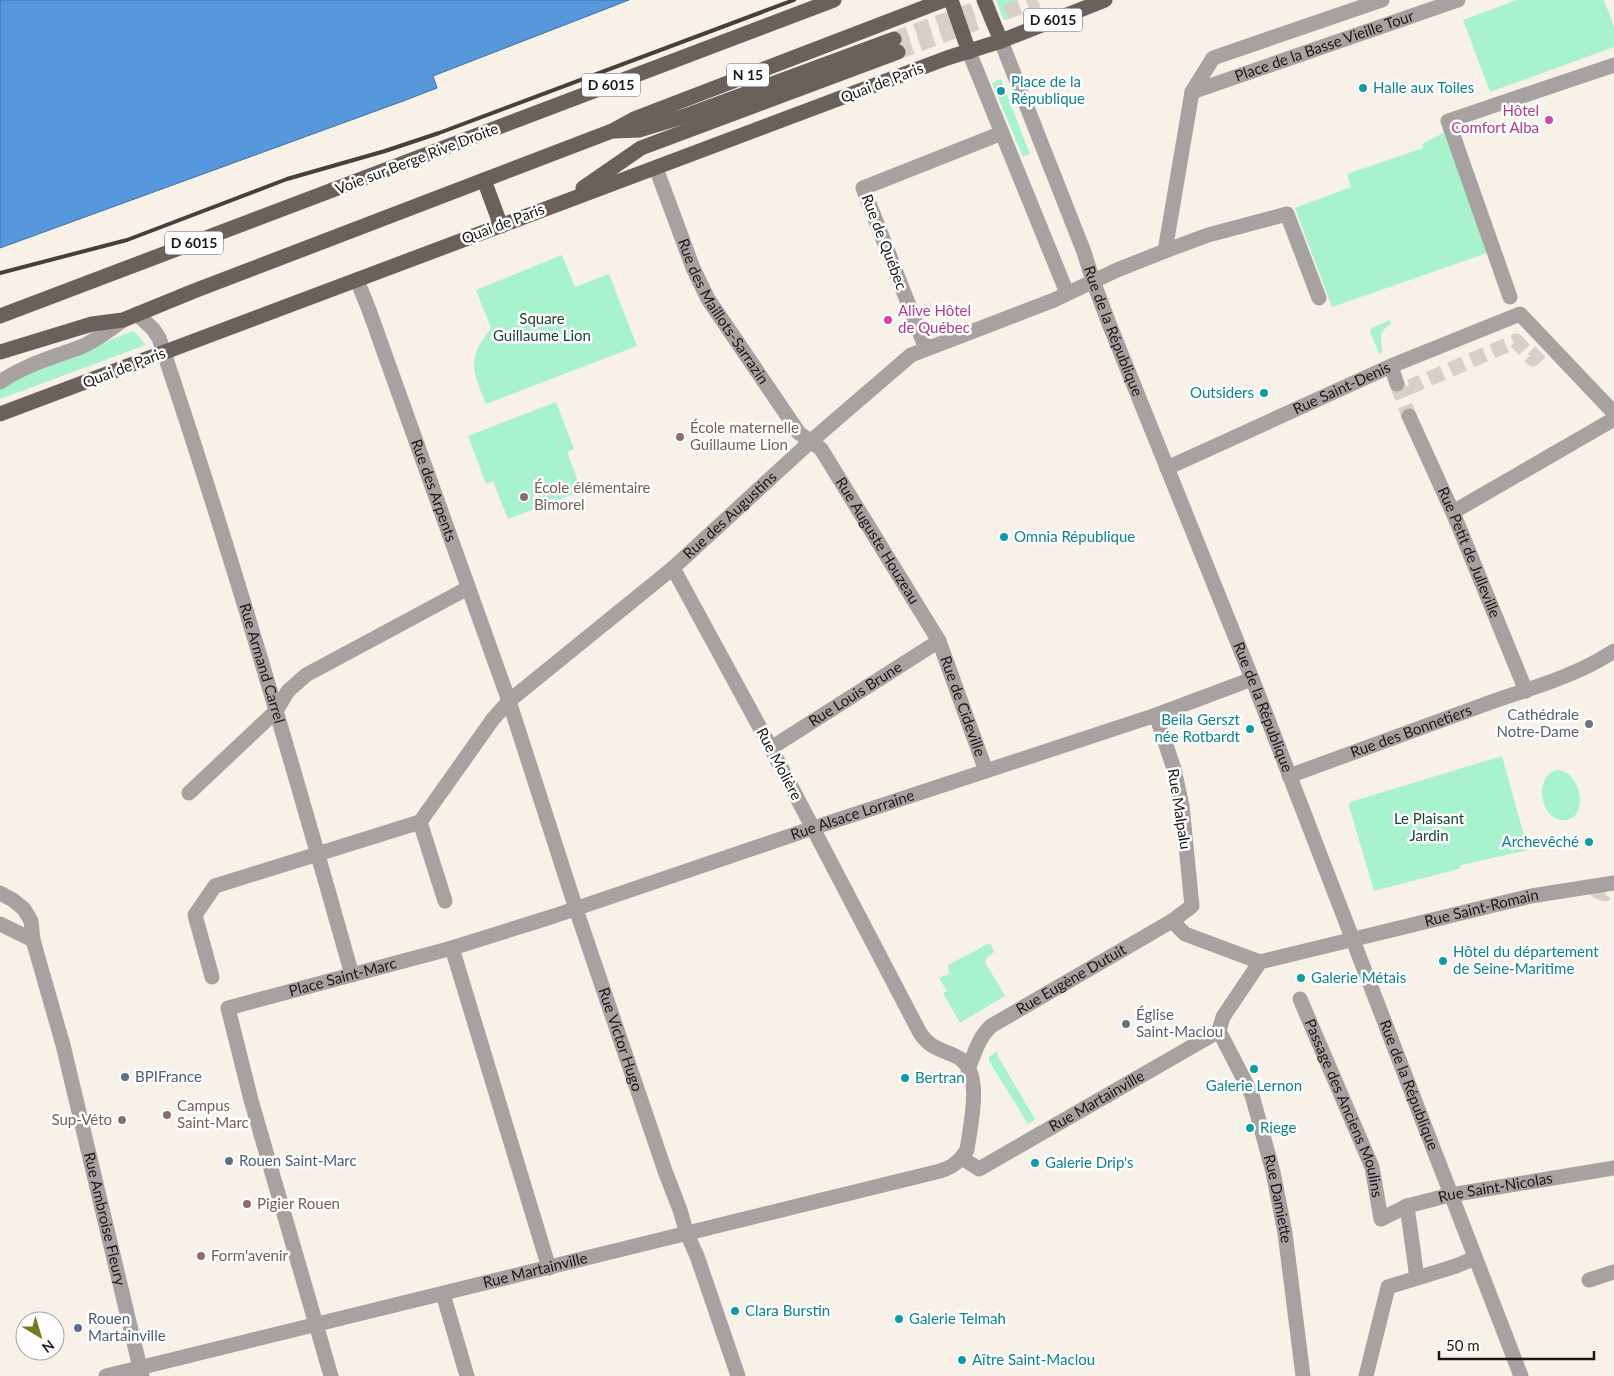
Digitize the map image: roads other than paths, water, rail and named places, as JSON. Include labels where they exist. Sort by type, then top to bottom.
[{"type":"main road","name":"Voie sur Berge Rive Droite","points":[[0,316],[834,0]]},
{"type":"main road","name":"N 15","points":[[612,131],[634,119],[944,0]]},
{"type":"main road","points":[[951,0],[969,52]]},
{"type":"main road","points":[[984,0],[1001,41]]},
{"type":"main road","name":"D 6015","points":[[1001,41],[1105,0]]},
{"type":"main road","name":"Quai de Paris","points":[[2,417],[164,352],[565,201],[947,58],[1001,41]]},
{"type":"main road","name":"D 6015","points":[[0,352],[92,324],[123,320],[612,131],[640,130],[896,46],[641,148],[565,201]]},
{"type":"main road","points":[[484,180],[501,226]]},
{"type":"street","name":"Place de la Basse Vieille Tour","points":[[1166,245],[1192,92],[1213,58],[1382,0]]},
{"type":"street","name":"Place de la Basse Vieille Tour","points":[[1192,92],[1458,0]]},
{"type":"street","name":"Rue de la République","points":[[1001,41],[1084,252],[1093,281],[1252,679],[1521,1376]]},
{"type":"street","points":[[969,52],[1002,133]]},
{"type":"street","points":[[1510,296],[1448,121],[1614,65]]},
{"type":"street","name":"Rue de la République","points":[[1002,133],[1067,293]]},
{"type":"street","name":"Rue de Québec","points":[[926,349],[863,188],[1002,133]]},
{"type":"street","name":"Rue des Maillots-Sarrazin","points":[[656,168],[693,268],[708,299],[793,426],[810,442]]},
{"type":"street","name":"Rue des Augustins","points":[[420,822],[509,701],[673,568],[810,442],[911,355],[1067,293],[1166,245],[1286,214],[1319,298]]},
{"type":"street","name":"Rue des Arpents","points":[[357,280],[509,701]]},
{"type":"street","name":"Rue Armand Carrel","points":[[137,314],[159,338],[191,434],[276,711],[352,975]]},
{"type":"street","name":"Rue Saint-Denis","points":[[1167,468],[1391,366],[1520,314],[1614,413]]},
{"type":"street","points":[[0,382],[32,364],[84,345],[103,335],[123,320]]},
{"type":"street","points":[[1391,366],[1397,384]]},
{"type":"street","name":"Rue Petit de Julleville","points":[[1409,416],[1453,512],[1526,690]]},
{"type":"street","points":[[1453,512],[1614,418]]},
{"type":"street","name":"Rue Auguste Houzeau","points":[[810,442],[821,449],[939,642]]},
{"type":"street","name":"Rue Molière","points":[[673,568],[771,748],[925,1041],[940,1051],[960,1059],[968,1068]]},
{"type":"street","points":[[189,793],[276,711],[288,691],[306,674],[468,588]]},
{"type":"street","name":"Rue Louis Brune","points":[[771,748],[939,642]]},
{"type":"street","name":"Rue de Cideville","points":[[939,642],[986,771]]},
{"type":"street","name":"Rue des Bonnetiers","points":[[1289,776],[1526,690],[1597,662],[1614,651]]},
{"type":"street","name":"Rue Alsace Lorraine","points":[[452,948],[576,909],[813,828],[1156,715],[1252,679]]},
{"type":"street","name":"Rue Victor Hugo","points":[[509,701],[576,909],[663,1166],[687,1234],[697,1256],[738,1376]]},
{"type":"street","name":"Rue Malpalu","points":[[1156,715],[1174,769],[1182,806],[1192,906]]},
{"type":"street","points":[[212,977],[196,915],[215,886],[420,822],[445,901]]},
{"type":"street","name":"Rue Saint-Romain","points":[[1260,962],[1532,896],[1614,882]]},
{"type":"street","name":"Rue Ambroise Fleury","points":[[0,894],[24,908],[31,922],[34,940],[60,1031],[141,1372]]},
{"type":"street","name":"Rue Eugène Dutuit","points":[[968,1068],[984,1033],[992,1026],[1172,921],[1192,906]]},
{"type":"street","points":[[1172,921],[1185,934],[1260,962],[1221,1024]]},
{"type":"street","points":[[0,924],[34,940]]},
{"type":"street","points":[[452,948],[549,1268]]},
{"type":"street","name":"Place Saint-Marc","points":[[315,1325],[251,1100],[228,1008],[452,948]]},
{"type":"street","name":"Passage des Anciens Moulins","points":[[1300,999],[1372,1167],[1381,1219]]},
{"type":"street","name":"Rue Martainville","points":[[106,1376],[141,1372],[315,1325],[940,1171],[951,1168],[965,1154],[979,1169],[1221,1024]]},
{"type":"street","name":"Rue Damiette","points":[[1221,1024],[1252,1095],[1269,1158],[1285,1233],[1303,1376]]},
{"type":"street","points":[[965,1154],[974,1090],[973,1080],[968,1068]]},
{"type":"street","name":"Rue Saint-Nicolas","points":[[1381,1219],[1407,1206],[1450,1195],[1614,1168]]},
{"type":"street","points":[[1407,1206],[1417,1278]]},
{"type":"street","points":[[1366,1376],[1388,1287],[1456,1266],[1475,1258]]},
{"type":"street","points":[[1589,1280],[1614,1272]]},
{"type":"street","points":[[443,1294],[467,1376]]},
{"type":"street","points":[[315,1325],[331,1376]]},
{"type":"water","points":[[0,0],[629,0],[433,76],[437,88],[0,248]]},
{"type":"tunnel","points":[[894,39],[1000,0]]},
{"type":"tunnel","points":[[898,52],[1038,0]]},
{"type":"tunnel","points":[[1409,385],[1410,387],[1516,341],[1533,359],[1541,351]]},
{"type":"tunnel","points":[[1397,384],[1409,416]]},
{"type":"tunnel","points":[[1595,885],[1597,891],[1605,894],[1614,883]]},
{"type":"railway","points":[[0,273],[127,240],[287,179],[385,151],[439,133],[794,0]]},
{"type":"place","name":"Halle aux Toiles","points":[[1363,88]]},
{"type":"place","name":"Place de la République","points":[[1001,91]]},
{"type":"place","name":"Hôtel Comfort Alba","points":[[1549,120]]},
{"type":"place","name":"Alive Hôtel de Québec","points":[[888,320]]},
{"type":"place","name":"Outsiders","points":[[1264,393]]},
{"type":"place","name":"École maternelle Guillaume Lion","points":[[680,437]]},
{"type":"place","name":"École élémentaire Bimorel","points":[[524,497]]},
{"type":"place","name":"Omnia République","points":[[1004,537]]},
{"type":"place","name":"Cathédrale Notre-Dame","points":[[1589,724]]},
{"type":"place","name":"Beila Gerszt née Rotbardt","points":[[1250,729]]},
{"type":"place","name":"Archevêché","points":[[1589,842]]},
{"type":"place","name":"Hôtel du département de Seine-Maritime","points":[[1443,961]]},
{"type":"place","name":"Galerie Métais","points":[[1301,978]]},
{"type":"place","name":"Église Saint-Maclou","points":[[1126,1024]]},
{"type":"place","name":"Galerie Lernon","points":[[1254,1069]]},
{"type":"place","name":"BPIFrance","points":[[125,1077]]},
{"type":"place","name":"Bertran","points":[[905,1078]]},
{"type":"place","name":"Campus Saint-Marc","points":[[167,1115]]},
{"type":"place","name":"Sup-Véto","points":[[122,1120]]},
{"type":"place","name":"Riege","points":[[1250,1128]]},
{"type":"place","name":"Rouen Saint-Marc","points":[[229,1161]]},
{"type":"place","name":"Galerie Drip's","points":[[1035,1163]]},
{"type":"place","name":"Pigier Rouen","points":[[247,1204]]},
{"type":"place","name":"Form'avenir","points":[[201,1256]]},
{"type":"place","name":"Clara Burstin","points":[[735,1311]]},
{"type":"place","name":"Galerie Telmah","points":[[899,1319]]},
{"type":"place","name":"Rouen Martainville","points":[[78,1328]]},
{"type":"place","name":"Aître Saint-Maclou","points":[[962,1360]]},
{"type":"park label","name":"Square Guillaume Lion","points":[[542,328]]},
{"type":"park label","name":"Le Plaisant Jardin","points":[[1429,828]]}]
